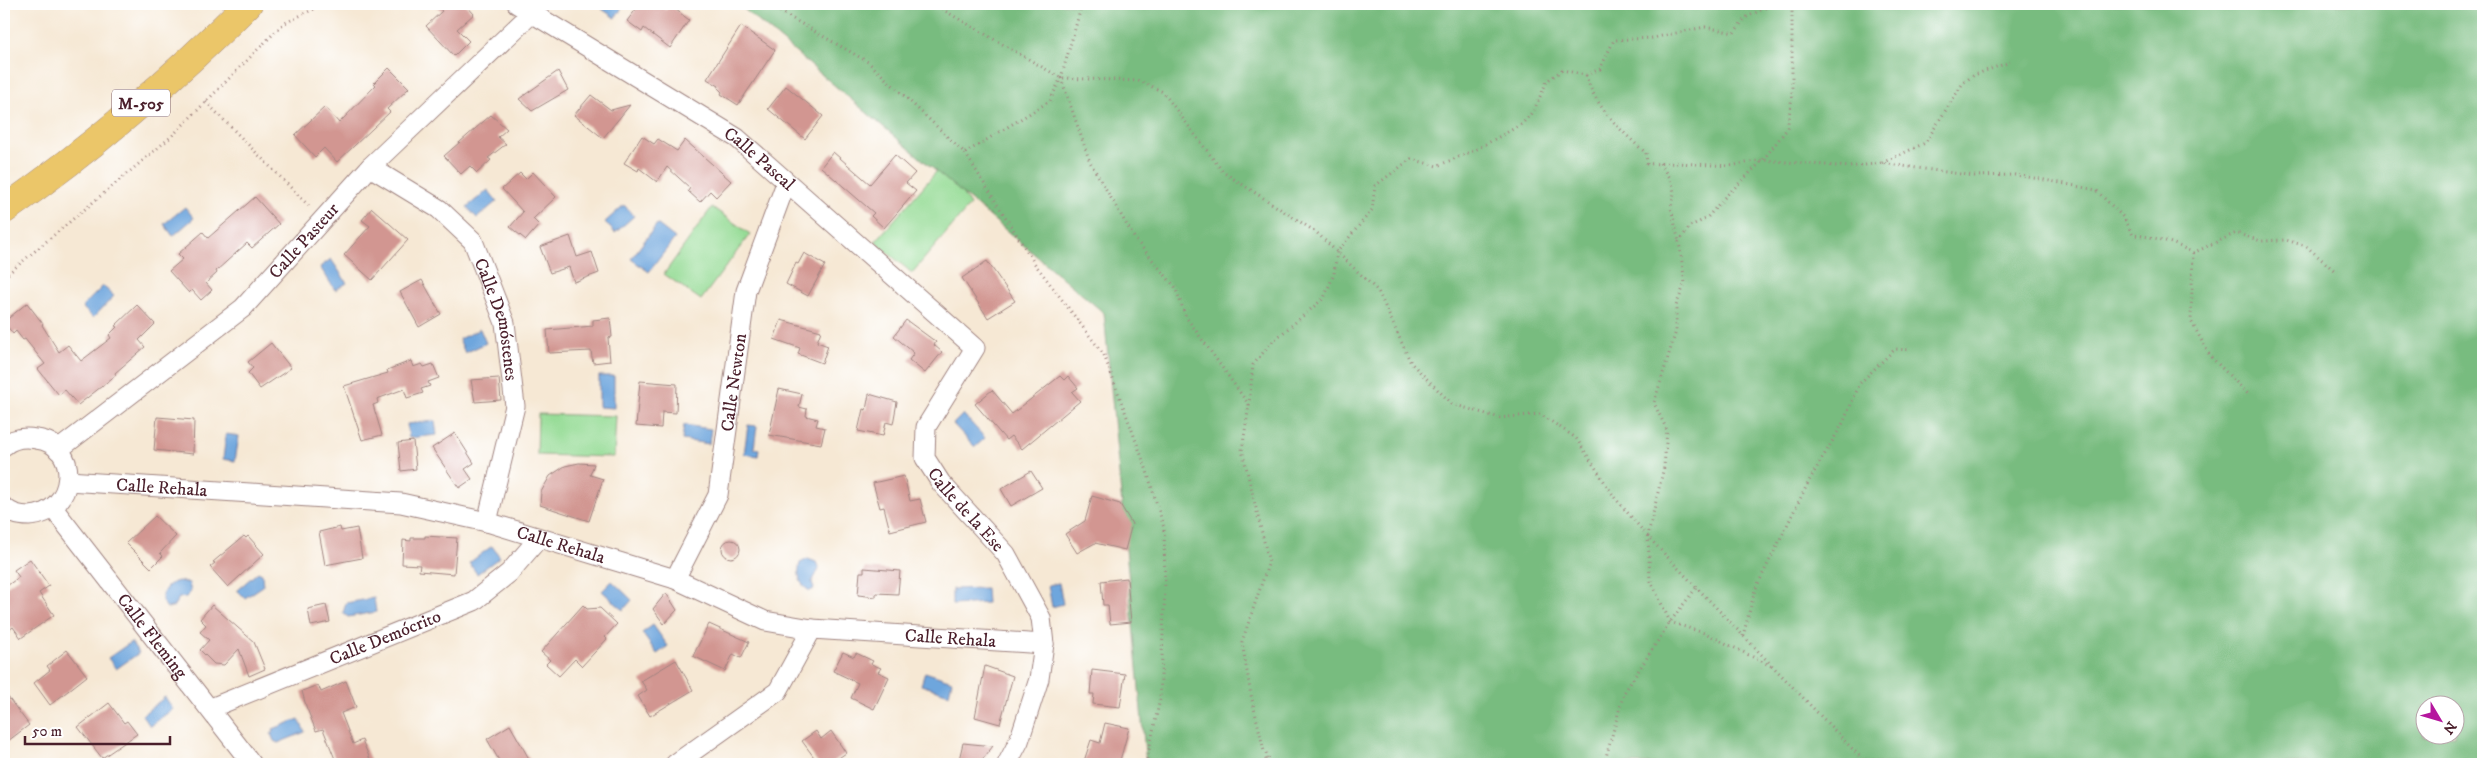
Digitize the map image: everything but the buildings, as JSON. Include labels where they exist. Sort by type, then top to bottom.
[{"type":"highway","name":"M-505","points":[[4,210],[111,128],[193,59],[248,4]]},
{"type":"highway","name":"M-505","points":[[4,217],[26,195]]},
{"type":"street","name":"Calle Pasteur","points":[[58,450],[243,308],[370,167],[524,8]]},
{"type":"street","name":"Calle Pascal","points":[[524,8],[737,138],[975,348]]},
{"type":"street","name":"Calle Demóstenes","points":[[370,167],[439,210],[473,241],[505,323],[515,406],[487,522]]},
{"type":"street","name":"Calle Newton","points":[[675,579],[718,495],[746,291],[786,183]]},
{"type":"street","name":"Calle de la Ese","points":[[975,348],[926,427],[925,458],[941,483],[1006,554],[1041,618],[1044,644],[1039,679],[1019,742],[1007,764]]},
{"type":"street","points":[[5,443],[24,437],[43,439],[58,450],[67,464],[68,481],[64,496],[53,508],[39,515],[22,516],[5,511]]},
{"type":"street","name":"Calle Rehala","points":[[68,481],[402,502],[487,522],[675,579],[765,621],[812,629],[1044,644]]},
{"type":"street","name":"Calle Fleming","points":[[53,508],[211,708],[252,764]]},
{"type":"street","name":"Calle Demócrito","points":[[211,708],[474,601],[509,572],[539,538]]},
{"type":"street","points":[[675,764],[778,691],[812,629]]},
{"type":"path","points":[[4,277],[172,136],[284,24],[324,4]]},
{"type":"path","points":[[767,4],[868,62],[965,153],[1035,264],[1104,355],[1146,468],[1164,528],[1165,588],[1160,699],[1146,764]]},
{"type":"path","points":[[932,4],[1061,78],[1140,81],[1163,92],[1224,172],[1316,232],[1378,292],[1411,363],[1452,404],[1500,418],[1540,414],[1576,438],[1615,498],[1648,536],[1867,764]]},
{"type":"path","points":[[965,153],[1050,101],[1061,78],[1082,4]]},
{"type":"path","points":[[1267,764],[1242,642],[1269,562],[1242,450],[1253,365],[1271,343],[1324,298],[1334,274],[1337,252],[1372,210],[1375,186],[1411,159],[1437,166],[1475,150],[1522,124],[1534,110],[1548,81],[1562,70],[1586,75],[1600,69],[1614,40],[1652,38],[1705,27],[1734,33],[1745,18],[1773,4]]},
{"type":"path","points":[[1679,242],[1690,226],[1706,219],[1724,198],[1763,160],[1787,130],[1792,97],[1792,4]]},
{"type":"path","points":[[1881,163],[1926,143],[1963,83],[1974,75],[2010,62]]},
{"type":"path","points":[[1586,75],[1590,89],[1600,103],[1617,125],[1646,153],[1647,164],[1729,166],[1763,160],[1850,167],[1881,163],[1975,176],[2015,175],[2096,190],[2124,218],[2133,235],[2158,237],[2176,243],[2193,253]]},
{"type":"path","points":[[1061,78],[1090,162],[1135,239],[1175,287],[1186,317],[1249,405]]},
{"type":"path","points":[[206,102],[323,220]]},
{"type":"path","points":[[1660,163],[1672,183],[1674,192],[1671,208],[1679,242],[1685,283],[1676,306],[1676,331],[1654,403],[1667,430],[1664,466],[1648,536],[1650,579],[1670,622],[1707,634],[1774,668]]},
{"type":"path","points":[[2193,253],[2236,233],[2261,241],[2286,240],[2306,246],[2336,271]]},
{"type":"path","points":[[2193,253],[2191,321],[2210,356],[2250,396]]},
{"type":"path","points":[[1743,636],[1755,590],[1809,481],[1843,423],[1860,383],[1895,349],[1910,350]]},
{"type":"path","points":[[1604,764],[1624,693],[1670,622],[1696,588]]},
{"type":"path","points":[[1263,748],[1272,764]]},
{"type":"green space","points":[[738,4],[2483,4],[2483,764],[1146,764],[1104,313]]},
{"type":"green space","points":[[943,164],[970,205],[912,273],[875,242]]},
{"type":"green space","points":[[712,207],[750,234],[701,300],[664,274]]},
{"type":"green space","points":[[538,414],[616,416],[614,457],[537,455]]},
{"type":"water","points":[[606,4],[625,4],[615,18],[602,9]]},
{"type":"water","points":[[488,190],[497,201],[477,218],[467,207]]},
{"type":"water","points":[[624,205],[634,216],[615,233],[605,222]]},
{"type":"water","points":[[185,207],[194,218],[173,236],[164,224]]},
{"type":"water","points":[[657,224],[675,238],[649,272],[631,259]]},
{"type":"water","points":[[331,259],[347,283],[335,290],[320,267]]},
{"type":"water","points":[[103,286],[114,296],[93,318],[82,307]]},
{"type":"water","points":[[480,329],[486,343],[465,353],[459,339]]},
{"type":"water","points":[[599,376],[614,376],[614,408],[599,407]]},
{"type":"water","points":[[963,414],[985,438],[975,447],[953,424]]},
{"type":"water","points":[[435,421],[437,435],[409,438],[407,424]]},
{"type":"water","points":[[684,425],[711,429],[709,444],[682,440]]},
{"type":"water","points":[[748,425],[757,426],[754,448],[759,449],[758,456],[744,454]]},
{"type":"water","points":[[226,434],[239,436],[235,461],[223,459]]},
{"type":"water","points":[[492,546],[500,557],[477,574],[469,563]]},
{"type":"water","points":[[808,559],[816,562],[819,569],[812,582],[814,589],[810,591],[803,586],[799,575],[800,563]]},
{"type":"water","points":[[258,572],[262,574],[263,586],[245,598],[237,590]]},
{"type":"water","points":[[179,581],[189,583],[191,592],[186,597],[179,598],[173,607],[167,608],[162,601],[164,590],[172,583]]},
{"type":"water","points":[[612,581],[632,600],[623,610],[602,591]]},
{"type":"water","points":[[1059,583],[1063,604],[1052,607],[1048,585]]},
{"type":"water","points":[[986,588],[987,603],[952,605],[952,589]]},
{"type":"water","points":[[374,598],[376,612],[348,617],[343,613],[346,603]]},
{"type":"water","points":[[653,625],[668,646],[657,654],[642,633]]},
{"type":"water","points":[[131,642],[139,653],[116,669],[108,658]]},
{"type":"water","points":[[925,672],[952,681],[949,694],[921,685]]},
{"type":"water","points":[[165,697],[173,709],[150,726],[142,715]]},
{"type":"water","points":[[299,719],[305,732],[278,743],[274,741],[271,734],[274,732],[273,729]]}]
